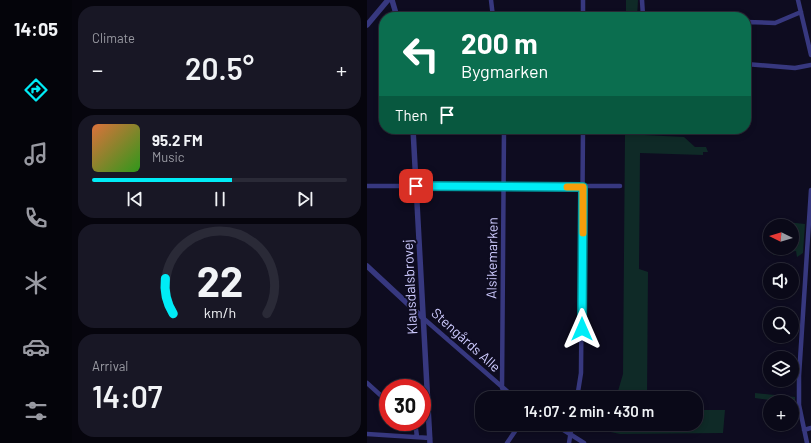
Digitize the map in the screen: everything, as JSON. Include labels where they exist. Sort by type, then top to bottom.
[{"type":"street","points":[[367,25],[388,0]]},
{"type":"street","points":[[392,0],[396,12]]},
{"type":"street","points":[[491,0],[492,12]]},
{"type":"street","points":[[583,0],[583,12]]},
{"type":"street","points":[[642,0],[643,12]]},
{"type":"street","points":[[799,0],[811,55]]},
{"type":"street","points":[[751,22],[775,23],[801,12]]},
{"type":"street","points":[[751,64],[795,68],[811,65]]},
{"type":"street","name":"Klausdalsbrovej","points":[[413,134],[430,440]]},
{"type":"street","name":"Alsikemarken","points":[[502,388],[504,134]]},
{"type":"street","points":[[578,391],[581,373],[583,134]]},
{"type":"street","points":[[367,186],[619,186]]},
{"type":"street","points":[[807,443],[799,405],[799,376],[811,190]]},
{"type":"street","name":"Stengårds Alle","points":[[367,266],[506,391]]},
{"type":"street","points":[[367,383],[379,394]]},
{"type":"street","points":[[804,430],[811,428]]},
{"type":"street","points":[[416,431],[417,437]]},
{"type":"street","points":[[507,443],[515,431]]},
{"type":"street","points":[[564,431],[584,443]]},
{"type":"street","points":[[569,443],[571,431]]},
{"type":"street","points":[[367,434],[417,437],[430,440]]},
{"type":"green space","points":[[626,0],[638,0],[637,12],[626,12]]},
{"type":"green space","points":[[625,134],[684,137],[695,147],[706,147],[708,152],[703,152],[703,155],[640,153],[639,269],[648,272],[647,391],[618,391],[623,374]]},
{"type":"green space","points":[[799,223],[805,224],[803,253],[797,257],[797,255],[799,255]]},
{"type":"green space","points":[[755,393],[775,395],[763,395],[763,399],[755,398]]},
{"type":"green space","points":[[703,410],[725,410],[723,433],[620,434],[606,431],[703,431]]},
{"type":"slow traffic","points":[[567,187],[583,187],[583,233]]},
{"type":"route","points":[[416,186],[583,187],[582,329]]}]
